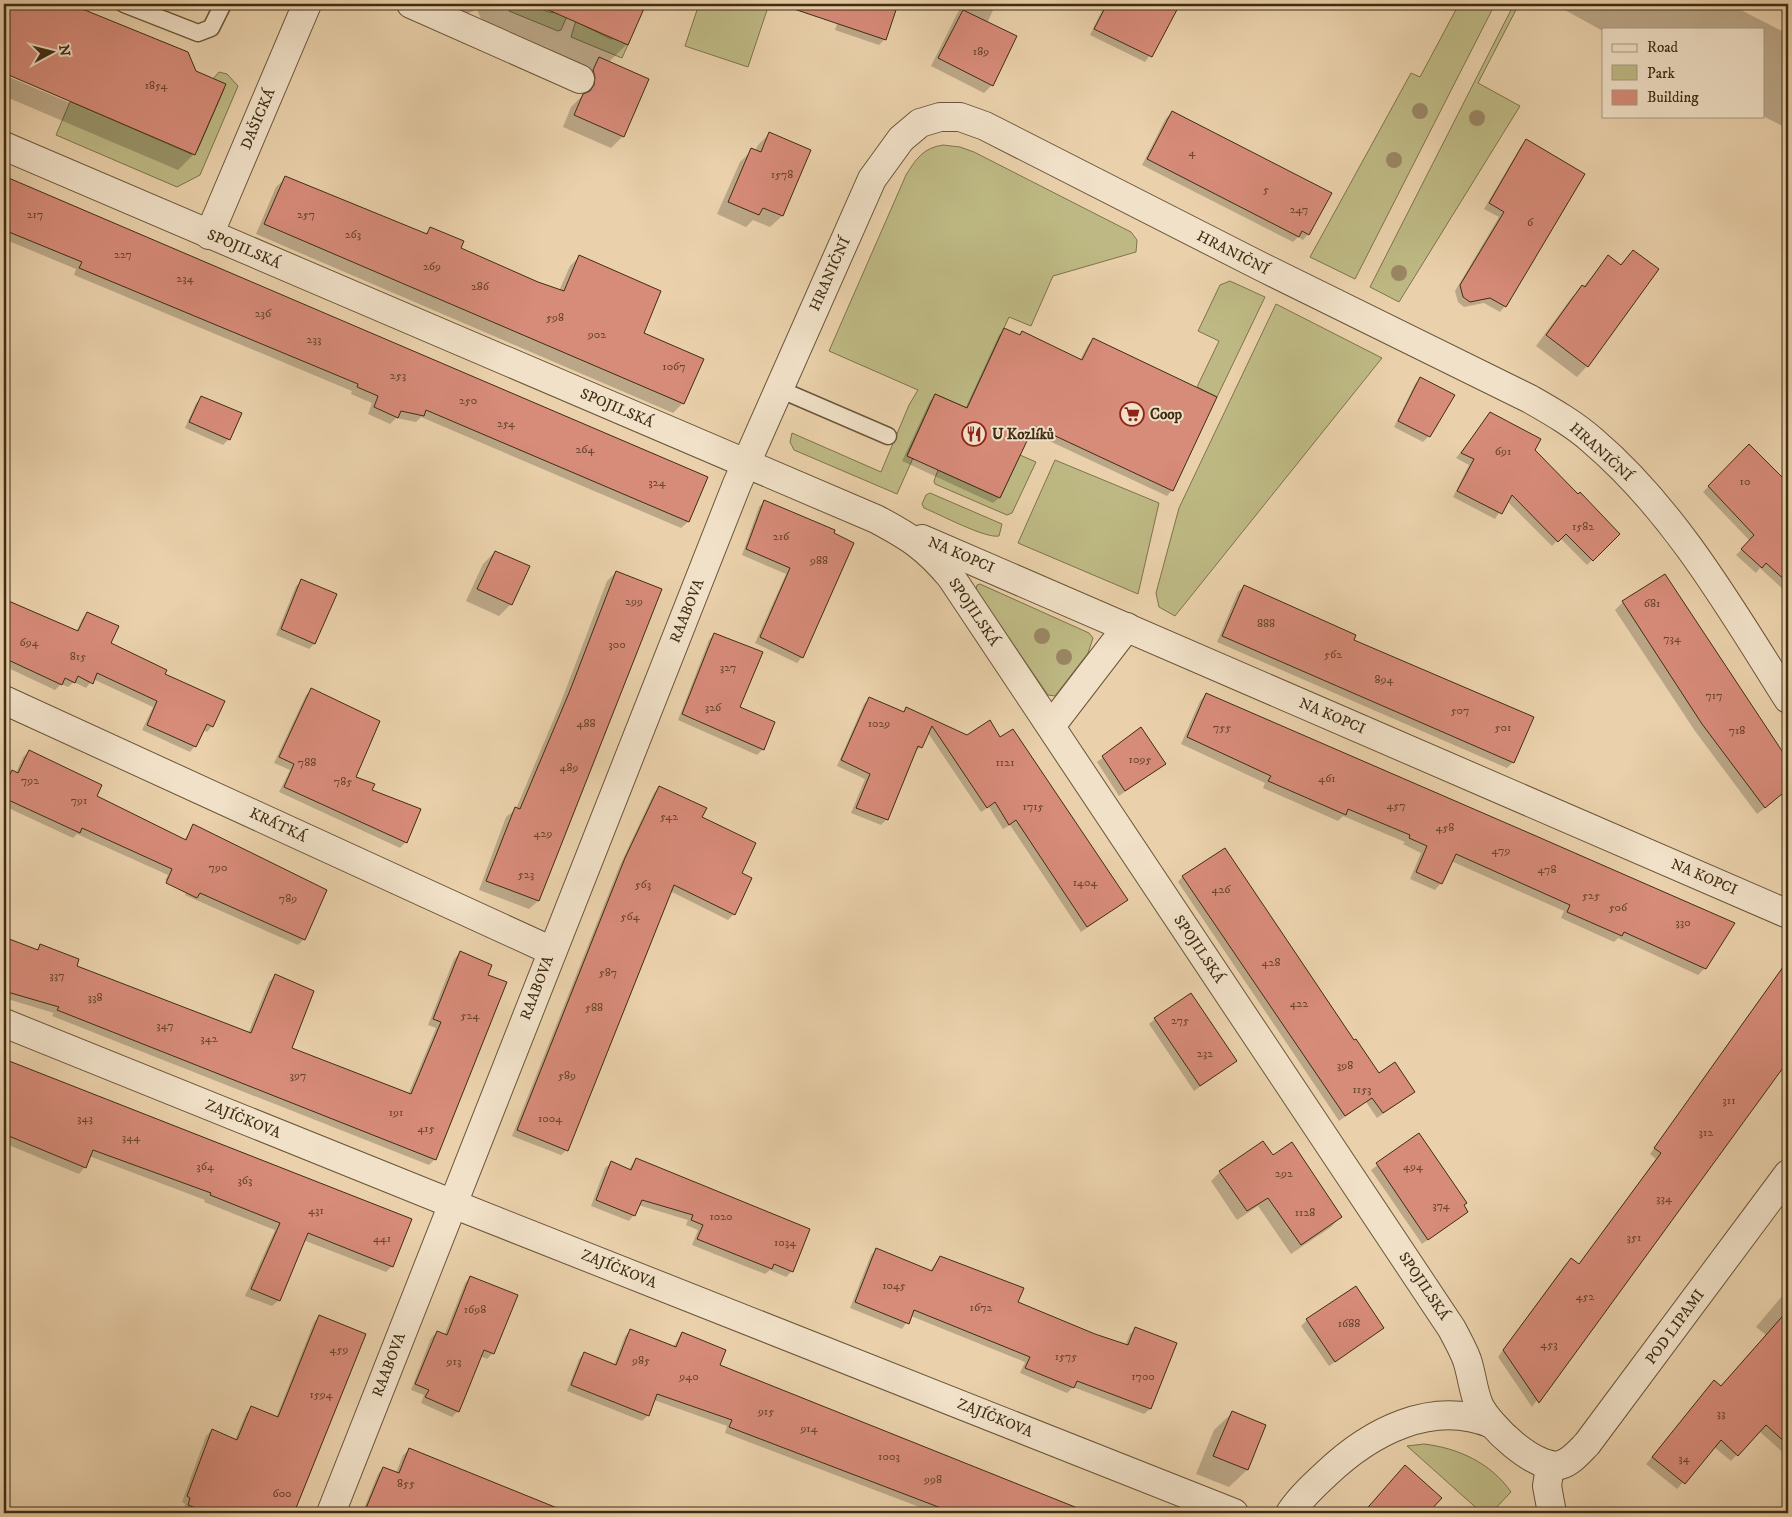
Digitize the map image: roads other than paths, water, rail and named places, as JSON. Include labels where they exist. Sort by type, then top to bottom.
[{"type":"street","name":"DAŠICKÁ","points":[[209,234],[307,4]]},
{"type":"street","points":[[411,4],[580,79]]},
{"type":"street","name":"HRANIČNÍ","points":[[746,463],[872,179],[901,139],[920,123],[940,117],[960,117],[985,126],[1262,267],[1530,398],[1560,417],[1592,440],[1640,488],[1688,548],[1726,601],[1788,699]]},
{"type":"street","name":"SPOJILSKÁ","points":[[4,146],[876,519],[916,541],[933,555],[951,577],[1051,726],[1452,1329],[1467,1362],[1480,1406],[1492,1424],[1530,1457],[1550,1466]]},
{"type":"street","name":"RAABOVA","points":[[331,1513],[746,463]]},
{"type":"street","name":"NA KOPCI","points":[[876,519],[1788,914]]},
{"type":"street","points":[[1051,726],[1127,627]]},
{"type":"street","name":"KRÁTKÁ","points":[[4,700],[552,951]]},
{"type":"street","name":"ZAJÍČKOVA","points":[[4,1023],[453,1204],[1234,1513]]},
{"type":"street","name":"POD LIPAMI","points":[[1550,1466],[1561,1465],[1575,1457],[1606,1422],[1788,1174]]},
{"type":"street","points":[[1290,1513],[1305,1493],[1348,1453],[1394,1427],[1417,1419],[1440,1415],[1463,1415],[1492,1424]]},
{"type":"street","points":[[1550,1466],[1547,1486],[1552,1513]]},
{"type":"lane","points":[[124,4],[198,33],[211,28],[223,4]]},
{"type":"lane","points":[[779,389],[888,436]]},
{"type":"place","name":"Coop","points":[[1132,414]]},
{"type":"place","name":"U Kozlíků","points":[[974,434]]}]
